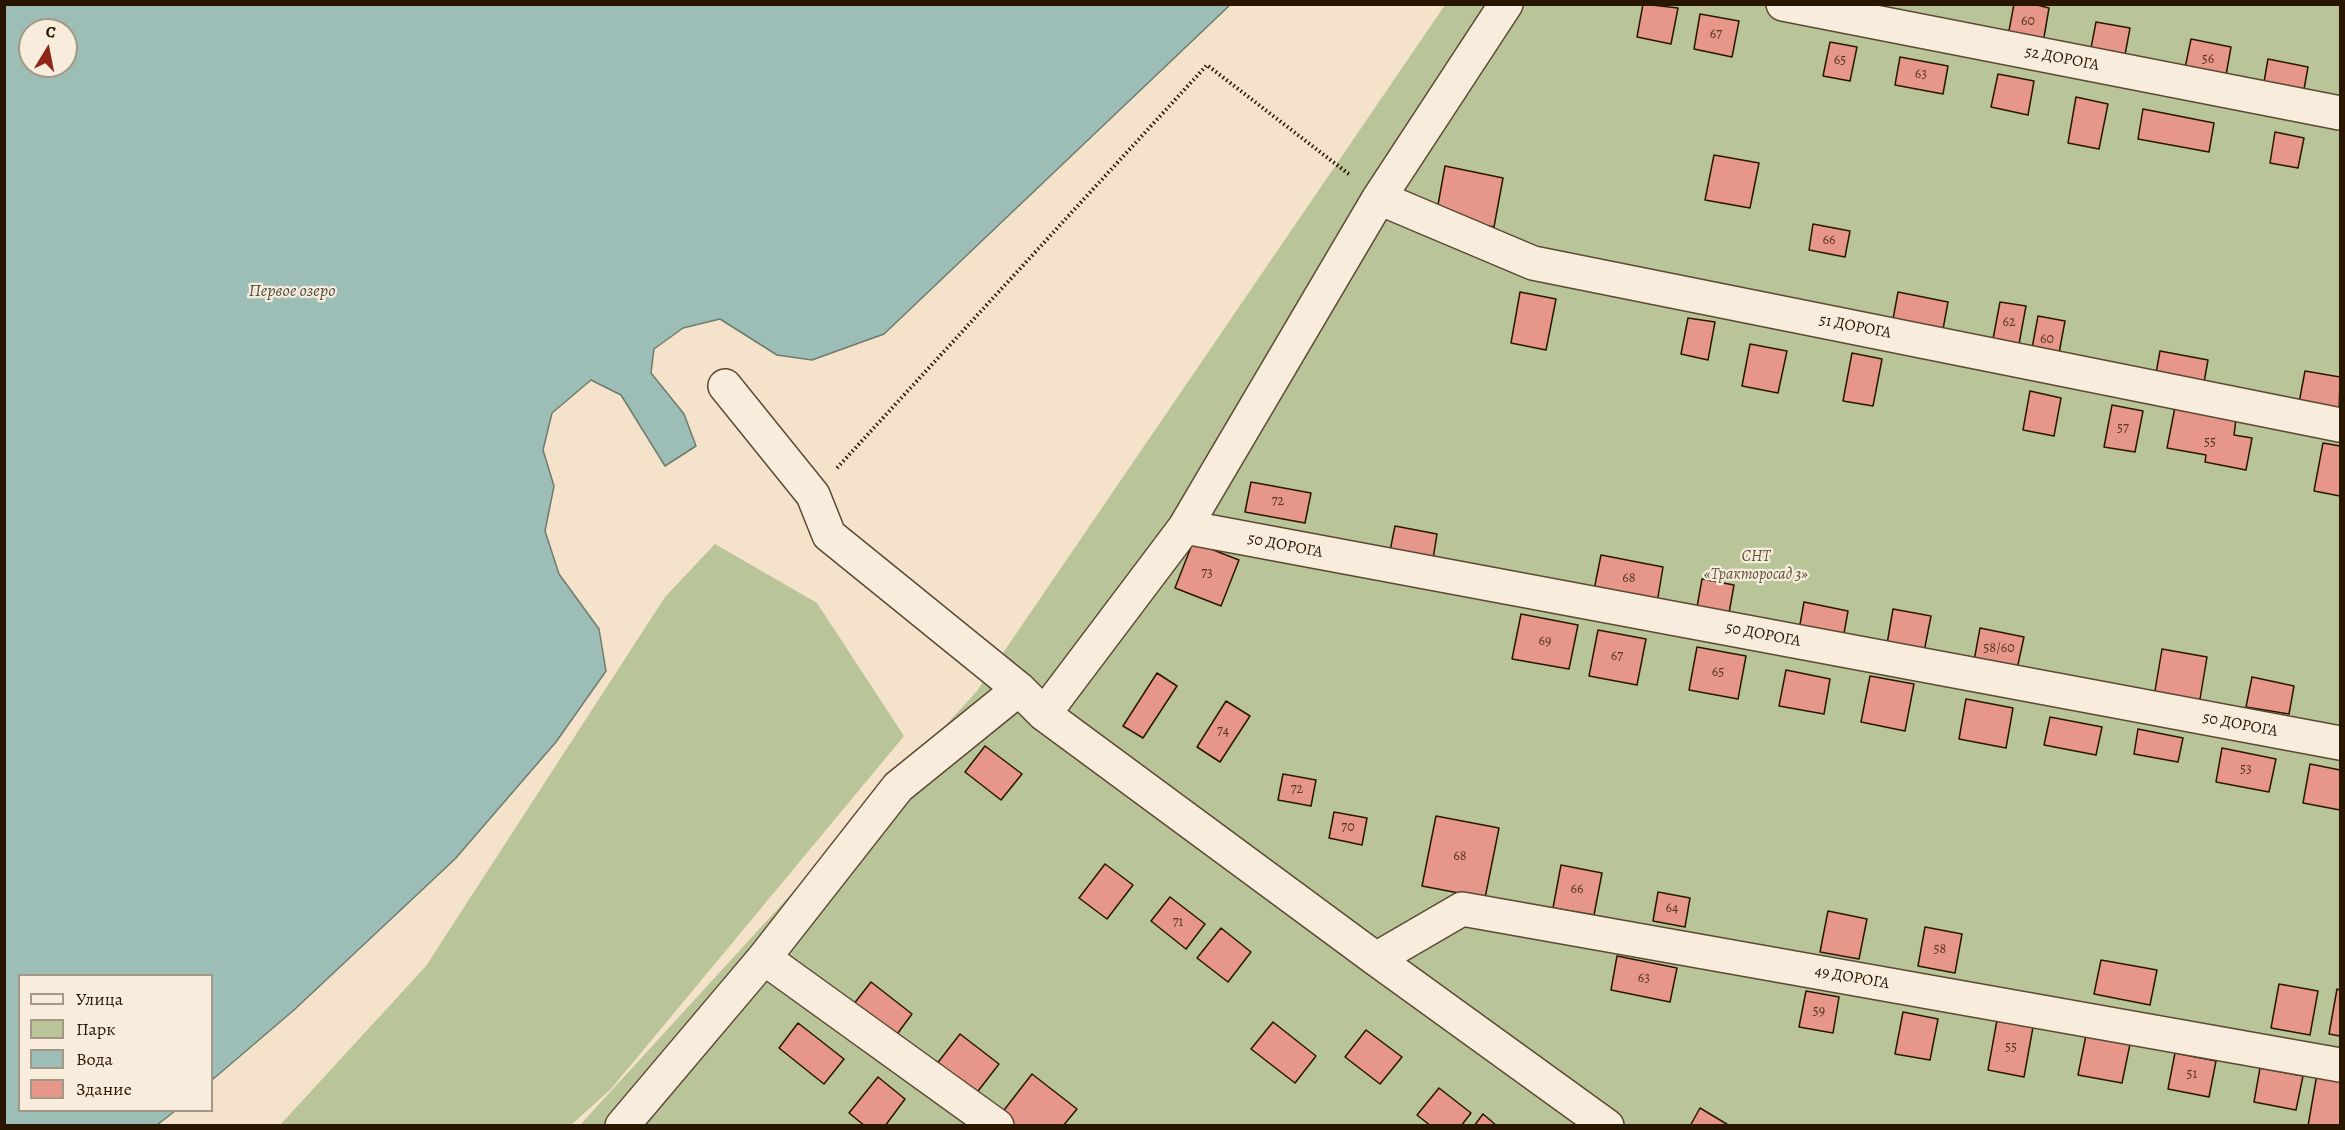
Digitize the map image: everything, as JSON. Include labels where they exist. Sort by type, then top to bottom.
[{"type":"street","points":[[1044,714],[1185,527],[1379,198],[1506,4]]},
{"type":"street","name":"52 ДОРОГА","points":[[1783,4],[2340,113]]},
{"type":"street","name":"51 ДОРОГА","points":[[1379,198],[1533,263],[2340,425]]},
{"type":"street","points":[[725,386],[813,495],[829,535],[1019,689],[1044,714],[1376,959],[1607,1125]]},
{"type":"street","name":"50 ДОРОГА","points":[[1185,527],[2340,744]]},
{"type":"street","points":[[622,1125],[764,958],[898,787],[1019,689]]},
{"type":"street","name":"49 ДОРОГА","points":[[1376,959],[1462,909],[2340,1065]]},
{"type":"street","points":[[764,958],[997,1125]]},
{"type":"path","points":[[813,495],[1207,65],[1379,198]]},
{"type":"green space","name":"СНТ «Тракторосад 3»","points":[[1445,5],[2340,5],[2340,1125],[579,1126],[977,691]]},
{"type":"green space","points":[[715,544],[817,603],[904,736],[611,1089],[571,1125],[280,1125],[426,966],[665,597]]},
{"type":"water","name":"Первое озеро","points":[[5,4],[1230,4],[884,334],[812,360],[777,355],[720,319],[683,328],[654,349],[651,373],[684,414],[696,446],[665,466],[621,395],[591,380],[552,413],[543,450],[554,486],[545,531],[559,574],[599,629],[606,671],[556,742],[455,859],[294,1010],[213,1079],[213,974],[18,974],[18,1112],[174,1112],[157,1125],[5,1126]]},
{"type":"building","points":[[1643,4],[1678,8],[1671,44],[1637,37]]},
{"type":"building","points":[[2014,4],[2033,4],[2049,8],[2043,43],[2008,36]]},
{"type":"building","points":[[1700,14],[1739,21],[1732,57],[1694,49]]},
{"type":"building","points":[[2096,22],[2130,28],[2124,60],[2090,53]]},
{"type":"building","points":[[2191,39],[2231,47],[2225,81],[2184,73]]},
{"type":"building","points":[[1830,42],[1857,47],[1850,81],[1823,76]]},
{"type":"building","points":[[1900,57],[1948,66],[1943,94],[1895,85]]},
{"type":"building","points":[[2268,59],[2308,67],[2303,95],[2263,88]]},
{"type":"building","points":[[1998,74],[2034,81],[2028,115],[1991,107]]},
{"type":"building","points":[[2076,97],[2108,104],[2099,149],[2068,143]]},
{"type":"building","points":[[2143,109],[2214,123],[2209,152],[2138,139]]},
{"type":"building","points":[[2275,132],[2304,138],[2298,168],[2270,163]]},
{"type":"building","points":[[1714,155],[1759,163],[1750,208],[1705,200]]},
{"type":"building","points":[[1445,166],[1503,178],[1494,227],[1436,216]]},
{"type":"building","points":[[1813,224],[1850,231],[1845,257],[1809,250]]},
{"type":"building","points":[[1520,292],[1556,299],[1546,350],[1511,343]]},
{"type":"building","points":[[1898,292],[1948,302],[1941,340],[1891,330]]},
{"type":"building","points":[[2000,302],[2026,306],[2019,344],[1993,339]]},
{"type":"building","points":[[2038,316],[2065,321],[2057,364],[2030,359]]},
{"type":"building","points":[[1688,318],[1715,322],[1708,360],[1681,354]]},
{"type":"building","points":[[1750,344],[1787,351],[1778,393],[1742,386]]},
{"type":"building","points":[[2160,351],[2208,360],[2203,388],[2155,379]]},
{"type":"building","points":[[1852,353],[1882,359],[1873,406],[1843,401]]},
{"type":"building","points":[[2305,371],[2340,377],[2339,416],[2298,408]]},
{"type":"building","points":[[2030,391],[2061,398],[2054,436],[2023,430]]},
{"type":"building","points":[[2112,405],[2143,411],[2135,452],[2104,447]]},
{"type":"building","points":[[2175,407],[2236,419],[2234,435],[2252,438],[2246,470],[2205,462],[2206,455],[2167,448]]},
{"type":"building","points":[[2323,443],[2340,446],[2340,496],[2314,491]]},
{"type":"building","points":[[1251,482],[1311,493],[1305,523],[1245,512]]},
{"type":"building","points":[[1395,526],[1437,534],[1433,559],[1390,551]]},
{"type":"building","points":[[1193,542],[1239,560],[1221,606],[1175,588]]},
{"type":"building","points":[[1601,555],[1663,567],[1657,603],[1594,590]]},
{"type":"building","points":[[1702,579],[1734,585],[1728,619],[1696,613]]},
{"type":"building","points":[[1804,602],[1848,611],[1843,639],[1799,630]]},
{"type":"building","points":[[1893,609],[1931,616],[1923,657],[1886,650]]},
{"type":"building","points":[[1521,614],[1578,625],[1569,669],[1512,659]]},
{"type":"building","points":[[1980,628],[2024,637],[2017,669],[1974,661]]},
{"type":"building","points":[[1598,630],[1646,639],[1637,685],[1589,676]]},
{"type":"building","points":[[1697,647],[1746,656],[1738,699],[1689,690]]},
{"type":"building","points":[[2162,649],[2207,657],[2199,705],[2154,697]]},
{"type":"building","points":[[1786,670],[1830,679],[1824,714],[1779,706]]},
{"type":"building","points":[[1157,673],[1177,686],[1143,738],[1123,726]]},
{"type":"building","points":[[1870,676],[1914,684],[1905,731],[1861,722]]},
{"type":"building","points":[[2252,677],[2294,686],[2289,714],[2246,707]]},
{"type":"building","points":[[1966,699],[2013,708],[2006,748],[1959,739]]},
{"type":"building","points":[[1226,701],[1250,716],[1220,762],[1197,747]]},
{"type":"building","points":[[2050,717],[2102,727],[2096,755],[2044,745]]},
{"type":"building","points":[[2138,729],[2183,738],[2178,762],[2134,754]]},
{"type":"building","points":[[985,746],[1022,774],[1001,800],[965,772]]},
{"type":"building","points":[[2222,748],[2276,759],[2269,792],[2216,782]]},
{"type":"building","points":[[2310,764],[2340,770],[2340,810],[2303,803]]},
{"type":"building","points":[[1283,774],[1316,780],[1311,806],[1278,800]]},
{"type":"building","points":[[1334,812],[1367,818],[1362,845],[1329,838]]},
{"type":"building","points":[[1436,816],[1499,828],[1485,898],[1422,886]]},
{"type":"building","points":[[1105,864],[1133,885],[1107,919],[1079,898]]},
{"type":"building","points":[[1561,865],[1602,873],[1594,915],[1553,908]]},
{"type":"building","points":[[1658,892],[1690,898],[1685,927],[1653,921]]},
{"type":"building","points":[[1170,897],[1205,924],[1186,949],[1151,921]]},
{"type":"building","points":[[1828,911],[1867,919],[1859,959],[1820,952]]},
{"type":"building","points":[[1925,927],[1962,934],[1955,973],[1918,966]]},
{"type":"building","points":[[1221,928],[1251,952],[1228,982],[1197,958]]},
{"type":"building","points":[[1617,956],[1677,968],[1670,1002],[1611,990]]},
{"type":"building","points":[[2101,960],[2157,970],[2150,1005],[2094,994]]},
{"type":"building","points":[[871,982],[912,1014],[895,1037],[853,1005]]},
{"type":"building","points":[[2279,984],[2318,991],[2310,1035],[2271,1028]]},
{"type":"building","points":[[2337,989],[2340,990],[2340,1036],[2329,1034]]},
{"type":"building","points":[[1806,991],[1839,997],[1833,1033],[1799,1027]]},
{"type":"building","points":[[1903,1012],[1938,1019],[1930,1060],[1895,1054]]},
{"type":"building","points":[[1997,1020],[2033,1027],[2024,1077],[1988,1070]]},
{"type":"building","points":[[1273,1022],[1316,1056],[1295,1083],[1251,1049]]},
{"type":"building","points":[[798,1023],[844,1059],[824,1084],[779,1048]]},
{"type":"building","points":[[1366,1030],[1402,1057],[1380,1084],[1345,1057]]},
{"type":"building","points":[[960,1034],[999,1064],[975,1095],[936,1065]]},
{"type":"building","points":[[2086,1035],[2130,1044],[2122,1083],[2078,1075]]},
{"type":"building","points":[[2175,1053],[2216,1061],[2209,1097],[2168,1089]]},
{"type":"building","points":[[2260,1068],[2303,1076],[2296,1110],[2254,1102]]},
{"type":"building","points":[[1032,1074],[1077,1109],[1063,1126],[1016,1126],[1001,1114]]},
{"type":"building","points":[[2317,1074],[2340,1079],[2340,1126],[2308,1126]]},
{"type":"building","points":[[878,1077],[905,1099],[885,1126],[865,1126],[849,1113]]},
{"type":"building","points":[[1439,1088],[1471,1113],[1461,1126],[1431,1126],[1417,1115]]},
{"type":"building","points":[[1700,1108],[1730,1126],[1690,1126]]},
{"type":"building","points":[[1483,1114],[1497,1126],[1474,1126]]}]
